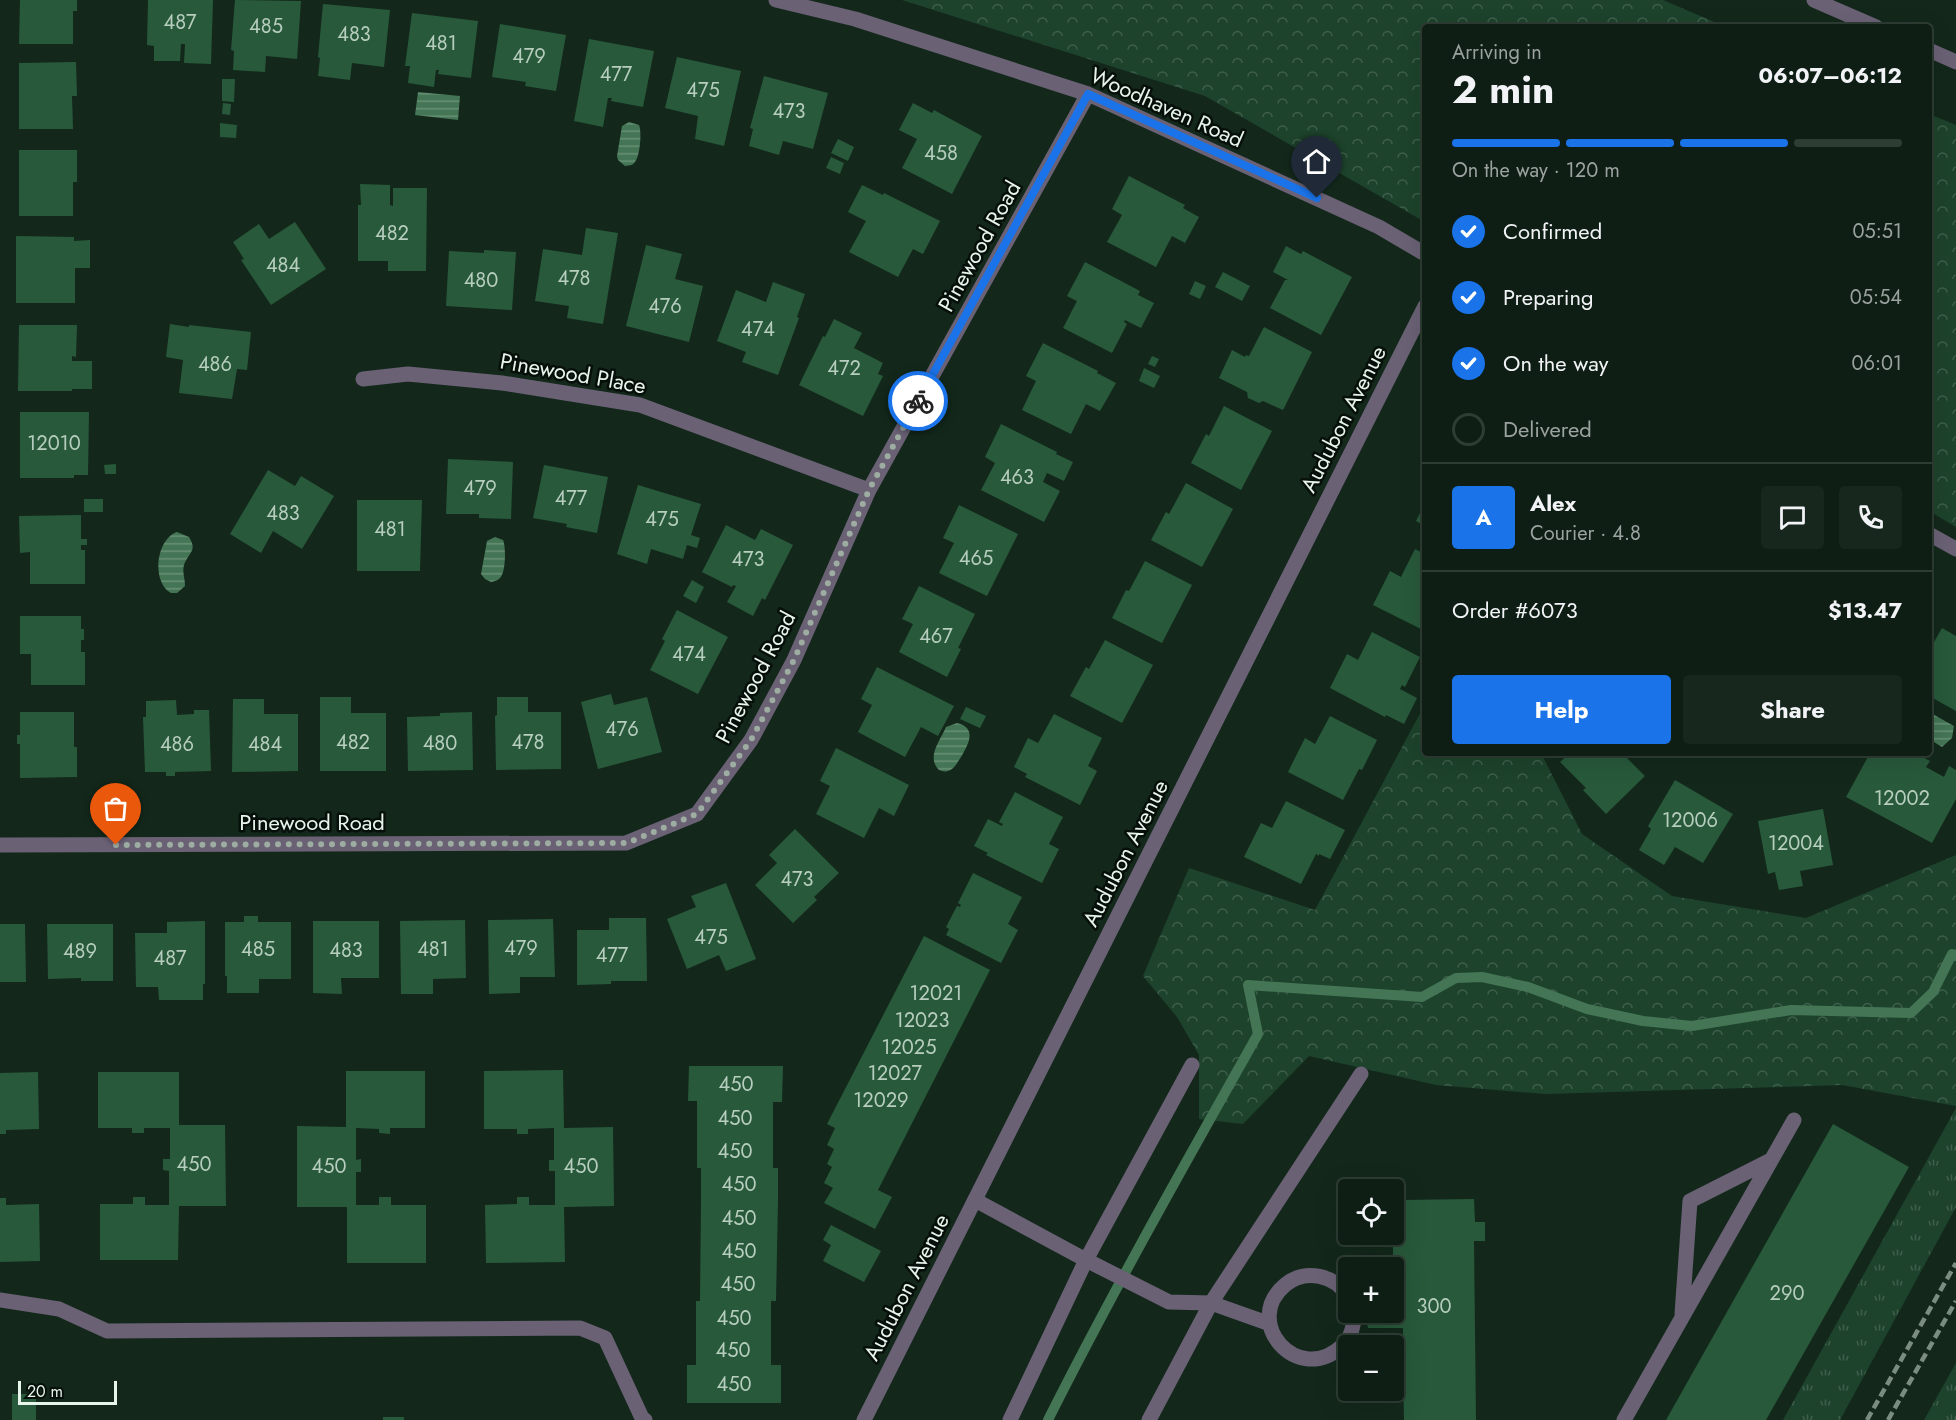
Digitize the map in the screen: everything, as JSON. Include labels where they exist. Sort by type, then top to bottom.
[{"type":"street","name":"Woodhaven Road","points":[[776,0],[855,19],[1088,94],[1379,227],[1422,252]]},
{"type":"street","points":[[1814,0],[1869,24]]},
{"type":"street","points":[[1932,51],[1956,62]]},
{"type":"street","name":"Pinewood Road","points":[[0,845],[627,843],[697,814],[751,740],[794,660],[869,490],[1088,94]]},
{"type":"street","name":"Audubon Avenue","points":[[864,1420],[1422,312]]},
{"type":"street","name":"Pinewood Place","points":[[363,379],[408,374],[502,383],[640,405],[869,490]]},
{"type":"street","points":[[1932,536],[1956,549]]},
{"type":"street","points":[[1010,1420],[1093,1264],[1192,1065]]},
{"type":"street","points":[[1149,1420],[1211,1303],[1361,1074]]},
{"type":"street","points":[[1624,1420],[1794,1120]]},
{"type":"street","points":[[1681,1319],[1690,1201],[1771,1160]]},
{"type":"street","points":[[975,1200],[1169,1302],[1211,1303],[1270,1324]]},
{"type":"street","points":[[1338,1285],[1332,1280],[1317,1275],[1301,1276],[1286,1284],[1275,1295],[1270,1310],[1270,1324],[1274,1337],[1294,1356],[1321,1359],[1334,1353],[1345,1344],[1352,1331],[1352,1323]]},
{"type":"street","points":[[0,1300],[59,1309],[107,1331],[580,1328],[605,1338],[642,1418],[645,1420]]},
{"type":"green space","points":[[902,0],[1663,0],[1719,24],[1422,24],[1422,220],[1205,96]]},
{"type":"green space","points":[[1932,115],[1956,125],[1956,527],[1932,513]]},
{"type":"green space","points":[[1422,710],[1422,756],[1543,756],[1582,834],[1672,896],[1806,918],[1956,855],[1956,1106],[1842,1085],[1545,1094],[1436,1085],[1309,1056],[1243,1124],[1199,1119],[1199,1055],[1177,1017],[1143,976],[1189,868],[1315,910]]},
{"type":"green space","points":[[1956,1108],[1956,1207],[1840,1420],[1783,1420]]},
{"type":"green space","points":[[1956,1363],[1956,1420],[1924,1420]]},
{"type":"shaded area","points":[[418,92],[460,96],[458,120],[415,115]]},
{"type":"shaded area","points":[[629,122],[639,125],[640,144],[635,162],[625,166],[617,156],[622,126]]},
{"type":"shaded area","points":[[177,532],[189,537],[193,546],[183,568],[185,586],[177,593],[171,593],[161,580],[159,561],[164,543]]},
{"type":"shaded area","points":[[495,537],[503,540],[504,543],[504,565],[500,578],[491,582],[481,574],[487,541]]},
{"type":"shaded area","points":[[1932,714],[1954,726],[1952,738],[1942,747],[1932,741]]},
{"type":"shaded area","points":[[957,723],[967,729],[970,737],[953,768],[947,771],[939,770],[934,760],[935,749],[946,727]]},
{"type":"building","points":[[20,0],[77,0],[77,11],[73,11],[73,44],[19,44]]},
{"type":"building","points":[[148,0],[213,0],[211,64],[184,63],[185,44],[181,44],[180,61],[154,61],[154,46],[147,45]]},
{"type":"building","points":[[235,0],[301,1],[297,59],[266,56],[265,72],[233,70],[234,51],[231,50]]},
{"type":"building","points":[[323,4],[390,10],[384,67],[352,63],[350,80],[318,76]]},
{"type":"building","points":[[412,13],[478,21],[471,78],[438,74],[439,70],[436,70],[434,87],[408,83],[410,66],[405,66]]},
{"type":"building","points":[[500,24],[566,35],[556,91],[525,86],[526,82],[492,77]]},
{"type":"building","points":[[589,39],[654,51],[643,107],[611,101],[612,98],[608,98],[603,127],[574,121]]},
{"type":"building","points":[[677,57],[741,71],[724,146],[695,139],[698,116],[665,108]]},
{"type":"building","points":[[76,62],[77,96],[72,96],[73,129],[19,129],[19,63]]},
{"type":"building","points":[[764,76],[828,93],[813,149],[783,141],[779,155],[749,146],[753,129],[750,128]]},
{"type":"building","points":[[222,79],[235,79],[234,102],[222,101]]},
{"type":"building","points":[[223,103],[231,104],[230,115],[222,114]]},
{"type":"building","points":[[913,103],[932,113],[934,110],[982,136],[952,194],[902,168],[917,139],[899,130]]},
{"type":"building","points":[[220,123],[237,125],[236,138],[220,137]]},
{"type":"building","points":[[838,139],[854,147],[848,161],[831,153]]},
{"type":"building","points":[[19,150],[77,150],[77,182],[73,182],[73,216],[19,216]]},
{"type":"building","points":[[831,157],[844,163],[840,174],[826,168]]},
{"type":"building","points":[[1129,176],[1185,205],[1183,208],[1199,217],[1185,243],[1172,236],[1156,267],[1107,242],[1122,215],[1112,209]]},
{"type":"building","points":[[360,184],[390,185],[390,205],[393,206],[393,188],[427,188],[426,271],[388,271],[388,261],[358,261]]},
{"type":"building","points":[[862,185],[883,195],[884,193],[940,221],[923,254],[913,249],[898,277],[849,252],[866,221],[848,212]]},
{"type":"building","points":[[295,222],[326,269],[271,305],[241,260],[244,259],[233,242],[259,224],[269,239]]},
{"type":"building","points":[[586,228],[618,233],[603,324],[567,318],[569,306],[535,301],[543,249],[582,255]]},
{"type":"building","points":[[16,236],[74,237],[74,241],[90,240],[90,268],[75,268],[75,303],[16,303]]},
{"type":"building","points":[[646,245],[682,254],[675,279],[703,286],[689,342],[626,326]]},
{"type":"building","points":[[1286,246],[1301,254],[1303,251],[1352,277],[1321,335],[1270,308],[1285,280],[1288,280],[1273,272]]},
{"type":"building","points":[[484,250],[516,252],[512,310],[446,306],[449,251],[484,253]]},
{"type":"building","points":[[1085,262],[1140,291],[1138,295],[1154,303],[1141,328],[1125,320],[1127,324],[1112,353],[1063,328],[1077,301],[1067,296]]},
{"type":"building","points":[[1223,272],[1250,286],[1242,301],[1215,287]]},
{"type":"building","points":[[1195,281],[1206,286],[1200,299],[1189,294]]},
{"type":"building","points":[[773,282],[805,294],[797,317],[799,318],[778,375],[742,362],[746,352],[717,341],[736,290],[766,302]]},
{"type":"building","points":[[834,319],[862,333],[854,348],[883,363],[878,374],[883,376],[863,416],[799,385]]},
{"type":"building","points":[[170,324],[251,332],[247,370],[237,369],[232,399],[179,393],[183,360],[166,357]]},
{"type":"building","points":[[19,325],[77,325],[76,357],[72,356],[72,361],[92,361],[92,389],[18,391]]},
{"type":"building","points":[[1264,327],[1312,352],[1283,410],[1263,401],[1259,403],[1248,398],[1247,392],[1219,378],[1232,350],[1245,357],[1249,356]]},
{"type":"building","points":[[1043,343],[1098,371],[1097,373],[1116,383],[1100,411],[1086,404],[1071,434],[1022,410],[1036,381],[1026,376]]},
{"type":"building","points":[[1152,356],[1159,359],[1155,367],[1148,364]]},
{"type":"building","points":[[1144,368],[1160,376],[1154,388],[1139,381]]},
{"type":"building","points":[[1224,406],[1272,431],[1241,490],[1191,463],[1206,434],[1209,436]]},
{"type":"building","points":[[20,412],[89,412],[88,475],[74,475],[74,478],[20,478]]},
{"type":"building","points":[[1001,424],[1073,462],[1064,481],[1047,473],[1043,482],[1060,491],[1044,522],[981,490],[995,463],[985,457]]},
{"type":"building","points":[[448,459],[513,462],[511,519],[479,518],[479,514],[446,514]]},
{"type":"building","points":[[116,464],[116,474],[105,474],[104,465]]},
{"type":"building","points":[[544,465],[608,477],[597,533],[566,527],[567,524],[533,518]]},
{"type":"building","points":[[268,470],[295,486],[301,476],[334,496],[302,549],[273,531],[261,553],[230,534]]},
{"type":"building","points":[[1186,483],[1233,509],[1202,567],[1151,540],[1166,512],[1169,514]]},
{"type":"building","points":[[638,485],[701,504],[691,535],[700,538],[697,548],[687,545],[683,559],[651,549],[647,564],[617,554]]},
{"type":"building","points":[[84,499],[103,499],[103,512],[84,512]]},
{"type":"building","points":[[357,500],[422,500],[420,571],[357,571]]},
{"type":"building","points":[[959,505],[1018,534],[987,596],[939,573],[954,543],[943,538]]},
{"type":"building","points":[[1422,509],[1422,524],[1416,521]]},
{"type":"building","points":[[81,515],[81,539],[87,539],[87,545],[81,545],[81,550],[85,550],[85,584],[30,584],[30,552],[20,553],[19,516]]},
{"type":"building","points":[[726,525],[755,540],[761,529],[793,545],[765,600],[762,598],[753,616],[727,602],[736,586],[732,587],[702,572]]},
{"type":"building","points":[[1415,549],[1422,552],[1422,630],[1373,605],[1390,571],[1401,577]]},
{"type":"building","points":[[1145,561],[1192,585],[1162,643],[1112,618],[1126,590],[1129,591]]},
{"type":"building","points":[[692,580],[704,587],[696,603],[683,596]]},
{"type":"building","points":[[919,586],[975,614],[947,677],[899,652],[913,624],[902,619]]},
{"type":"building","points":[[677,610],[728,637],[698,694],[650,670]]},
{"type":"building","points":[[20,616],[81,616],[81,629],[84,629],[81,652],[85,652],[85,685],[31,685],[31,654],[20,654]]},
{"type":"building","points":[[1942,628],[1956,636],[1956,711],[1932,698],[1932,646]]},
{"type":"building","points":[[1372,632],[1420,657],[1405,687],[1402,685],[1400,689],[1417,698],[1404,724],[1386,715],[1385,717],[1330,688],[1347,654],[1358,660]]},
{"type":"building","points":[[1105,640],[1153,665],[1122,723],[1070,696],[1086,667],[1089,669]]},
{"type":"building","points":[[877,667],[954,706],[938,736],[921,727],[905,757],[858,732],[872,705],[861,699]]},
{"type":"building","points":[[611,694],[614,705],[647,697],[662,752],[598,769],[581,702]]},
{"type":"building","points":[[320,697],[351,697],[351,713],[386,713],[386,771],[320,771]]},
{"type":"building","points":[[497,697],[528,697],[528,712],[561,712],[561,769],[496,770]]},
{"type":"building","points":[[233,699],[264,699],[264,714],[298,714],[298,771],[232,772]]},
{"type":"building","points":[[176,700],[177,715],[194,714],[194,710],[209,710],[211,771],[175,772],[175,776],[166,776],[166,772],[145,772],[143,717],[146,717],[146,701]]},
{"type":"building","points":[[966,707],[986,716],[980,728],[960,719]]},
{"type":"building","points":[[20,712],[74,712],[77,777],[20,778],[20,744],[17,744],[17,735],[20,735]]},
{"type":"building","points":[[472,712],[473,770],[408,771],[407,717]]},
{"type":"building","points":[[1054,714],[1102,738],[1088,766],[1097,771],[1080,805],[1025,777],[1027,774],[1014,767],[1028,738],[1038,743]]},
{"type":"building","points":[[1330,716],[1377,740],[1343,800],[1288,772],[1305,738],[1315,744]]},
{"type":"building","points":[[836,748],[909,785],[894,816],[879,808],[864,838],[816,814],[830,786],[820,781]]},
{"type":"building","points":[[1567,756],[1625,756],[1645,776],[1606,814],[1583,790],[1586,788],[1560,762]]},
{"type":"building","points":[[1868,756],[1921,756],[1930,761],[1926,767],[1944,777],[1949,766],[1956,770],[1956,799],[1932,843],[1846,797]]},
{"type":"building","points":[[1675,780],[1733,814],[1703,863],[1675,847],[1664,865],[1639,850],[1651,829],[1648,826]]},
{"type":"building","points":[[1015,792],[1063,817],[1049,844],[1059,849],[1042,883],[986,855],[988,853],[974,846],[988,819],[1002,826],[1003,824],[999,822]]},
{"type":"building","points":[[1286,801],[1345,830],[1330,859],[1316,854],[1301,884],[1244,857],[1261,823],[1272,828]]},
{"type":"building","points":[[1823,809],[1833,865],[1800,871],[1803,886],[1779,890],[1775,872],[1768,874],[1758,821]]},
{"type":"building","points":[[795,829],[839,873],[814,897],[817,900],[793,923],[755,885],[777,863],[769,855]]},
{"type":"building","points":[[973,873],[1022,897],[1008,924],[1018,930],[1001,963],[946,935],[949,929],[946,927],[957,906],[961,905],[958,903]]},
{"type":"building","points":[[726,883],[756,959],[726,971],[719,955],[687,969],[667,919],[696,907],[691,896]]},
{"type":"building","points":[[244,916],[258,916],[258,922],[291,922],[291,979],[259,979],[259,993],[227,993],[225,922],[244,922]]},
{"type":"building","points":[[609,918],[646,918],[647,981],[611,981],[611,984],[577,985],[577,930],[609,930]]},
{"type":"building","points":[[553,919],[555,977],[520,977],[520,993],[489,994],[488,920]]},
{"type":"building","points":[[465,920],[466,978],[433,979],[433,994],[401,994],[400,921]]},
{"type":"building","points":[[205,921],[203,1000],[159,1000],[158,987],[136,987],[135,933],[167,933],[167,922]]},
{"type":"building","points":[[313,921],[379,921],[379,978],[341,978],[342,994],[313,993]]},
{"type":"building","points":[[0,924],[25,924],[26,982],[0,982]]},
{"type":"building","points":[[47,924],[113,924],[113,981],[81,981],[81,978],[48,979]]},
{"type":"building","points":[[924,936],[990,970],[878,1190],[892,1197],[875,1229],[824,1203],[833,1188],[824,1183],[832,1167],[827,1164],[834,1149],[827,1145],[835,1128],[827,1124]]},
{"type":"building","points":[[689,1066],[783,1066],[782,1102],[773,1102],[773,1168],[778,1168],[778,1201],[776,1301],[771,1301],[771,1365],[781,1365],[781,1403],[687,1403],[687,1365],[696,1365],[696,1301],[700,1301],[701,1201],[701,1168],[697,1168],[697,1101],[688,1101]]},
{"type":"building","points":[[563,1070],[564,1128],[613,1127],[614,1206],[564,1207],[565,1262],[486,1263],[485,1205],[517,1204],[517,1197],[529,1197],[529,1205],[555,1205],[555,1171],[549,1171],[549,1160],[554,1160],[554,1128],[528,1129],[528,1134],[517,1134],[517,1129],[484,1129],[484,1071]]},
{"type":"building","points":[[346,1071],[425,1071],[425,1128],[390,1128],[390,1134],[379,1133],[379,1129],[356,1128],[356,1160],[361,1159],[361,1172],[356,1172],[356,1205],[379,1205],[379,1197],[391,1197],[391,1205],[426,1205],[426,1263],[347,1263],[347,1207],[297,1207],[297,1126],[346,1127]]},
{"type":"building","points":[[38,1072],[39,1129],[6,1130],[6,1134],[0,1134],[0,1073]]},
{"type":"building","points":[[98,1072],[179,1072],[179,1125],[225,1125],[226,1206],[179,1206],[178,1260],[100,1260],[100,1204],[133,1204],[133,1197],[145,1197],[145,1205],[169,1205],[169,1171],[163,1170],[163,1159],[170,1159],[170,1128],[144,1128],[144,1133],[132,1133],[132,1128],[98,1128]]},
{"type":"building","points":[[1833,1124],[1909,1167],[1766,1420],[1666,1420]]},
{"type":"building","points":[[0,1198],[6,1198],[6,1205],[39,1204],[40,1261],[0,1262]]},
{"type":"building","points":[[1474,1199],[1475,1222],[1485,1222],[1485,1241],[1474,1241],[1476,1420],[1404,1420],[1403,1328],[1368,1328],[1367,1323],[1404,1323],[1404,1257],[1393,1257],[1393,1245],[1404,1245],[1404,1200]]},
{"type":"building","points":[[831,1225],[881,1251],[864,1282],[823,1261],[831,1245],[823,1240]]},
{"type":"building","points":[[12,1394],[36,1394],[36,1420],[12,1420]]},
{"type":"building","points":[[383,1417],[404,1417],[404,1420],[383,1420]]},
{"type":"waterway","points":[[1048,1420],[1124,1274],[1258,1034],[1248,985],[1422,997],[1456,978],[1482,977],[1528,987],[1587,1009],[1643,1021],[1692,1026],[1791,1010],[1911,1013],[1933,992],[1952,954],[1956,956]]},
{"type":"railway","points":[[1867,1420],[1956,1263]]},
{"type":"railway","points":[[1888,1420],[1956,1301]]},
{"type":"way so far","points":[[116,845],[627,843],[697,814],[751,740],[794,660],[869,490],[918,401]]},
{"type":"route","points":[[918,401],[1088,94],[1317,198]]}]
